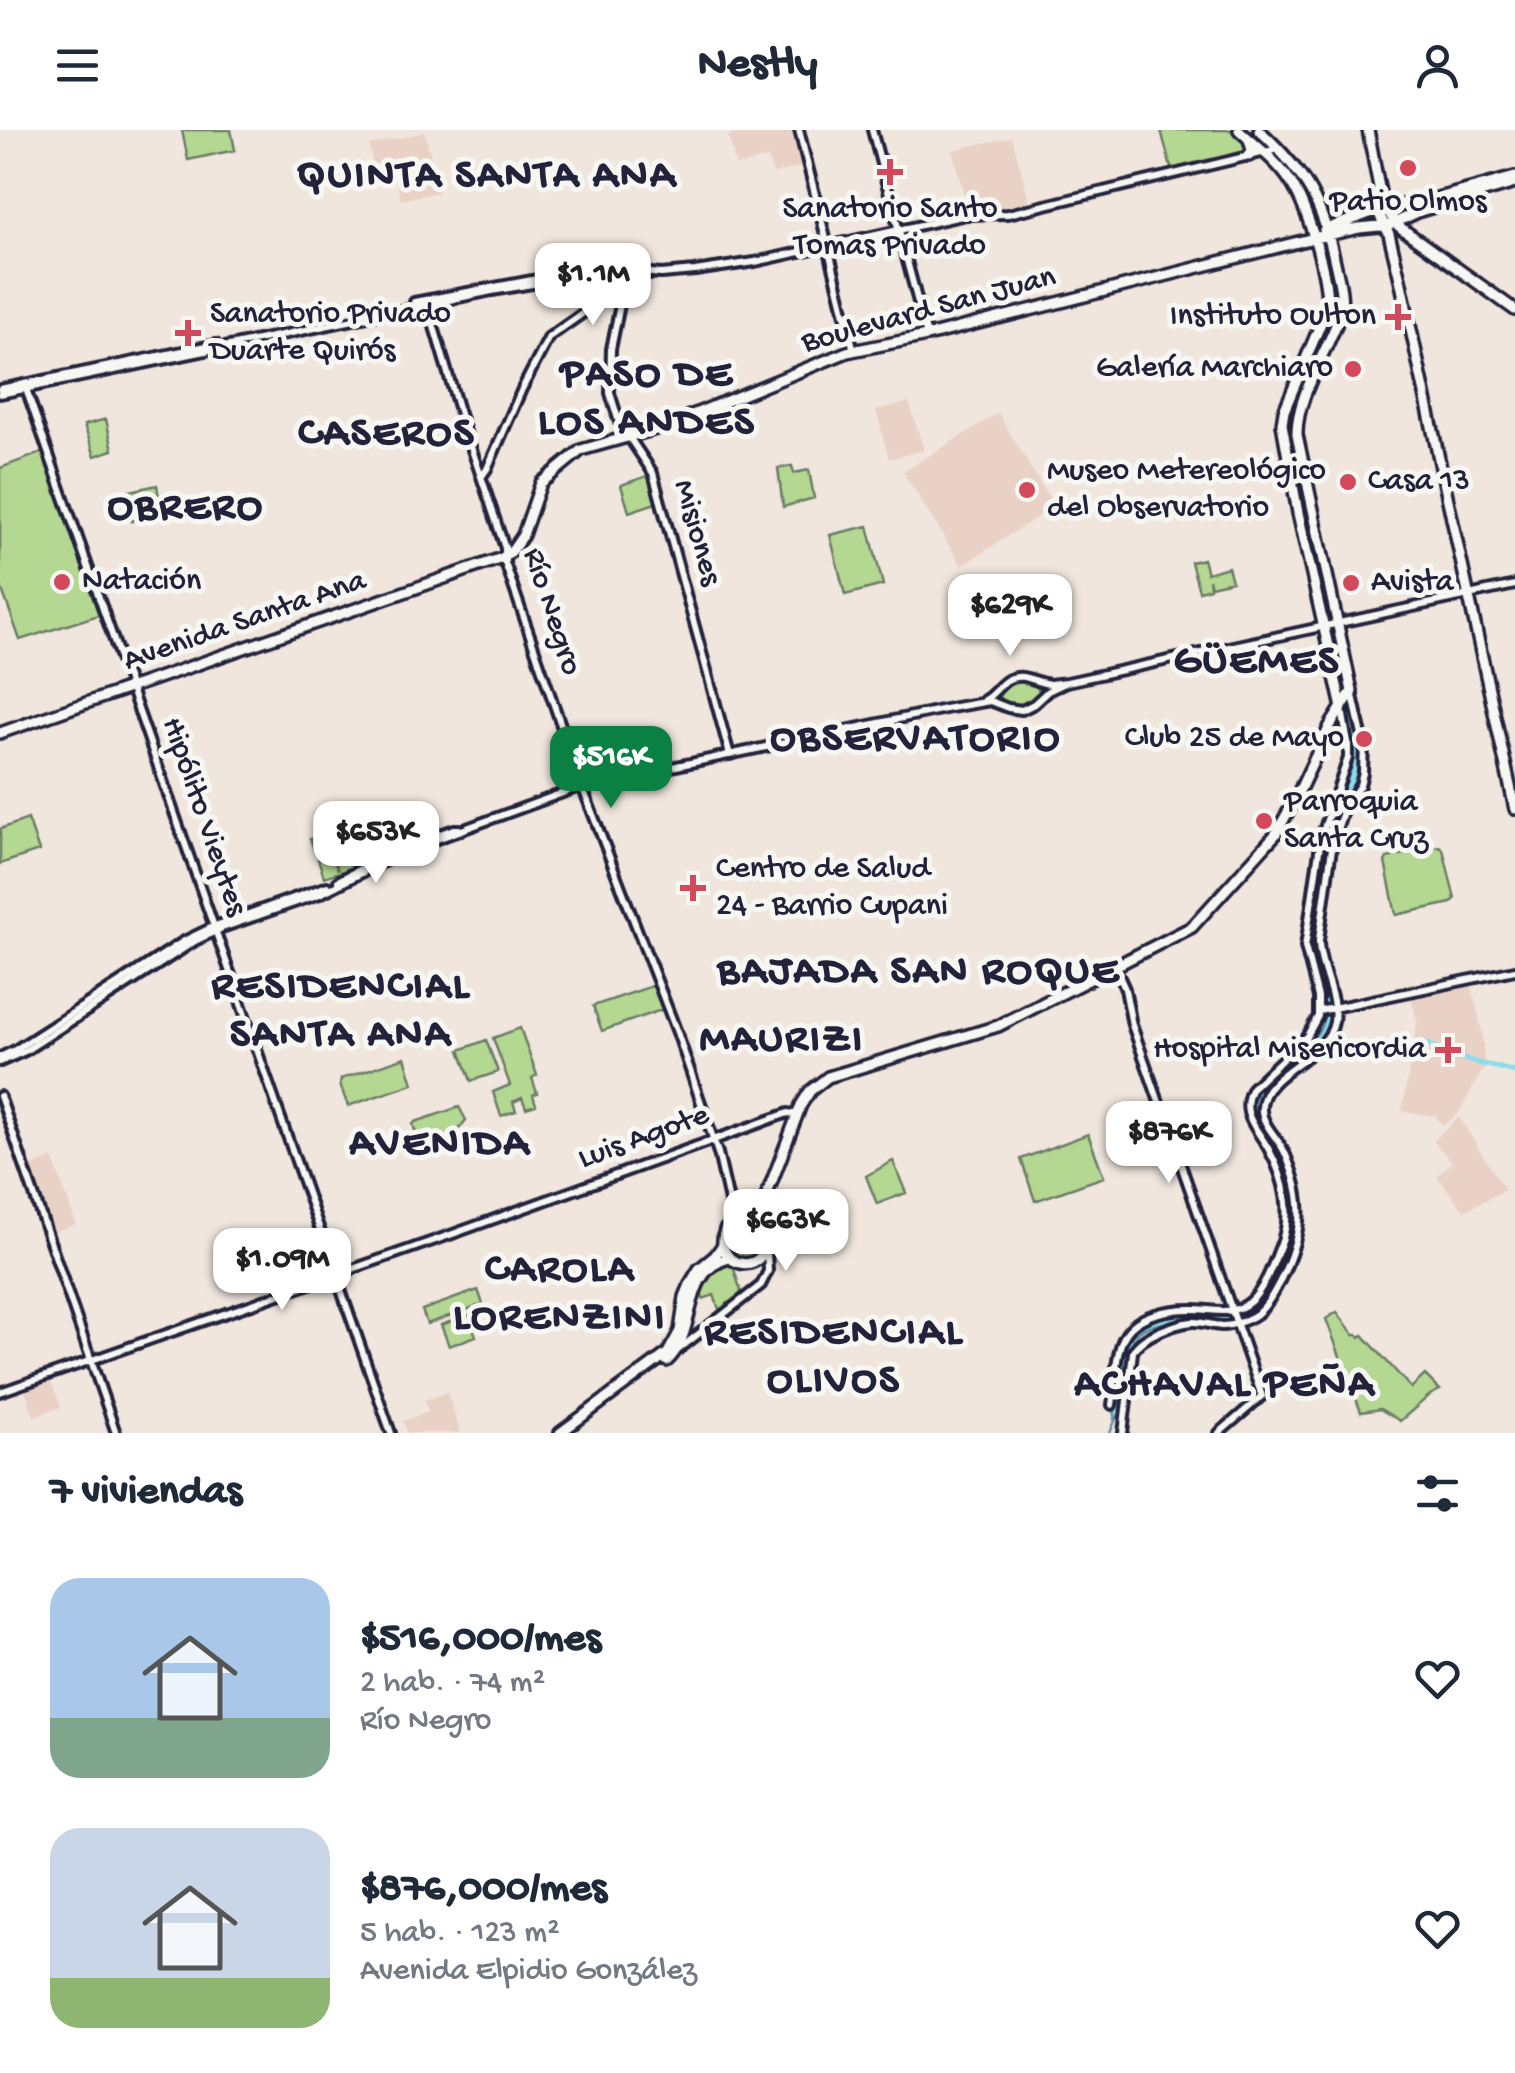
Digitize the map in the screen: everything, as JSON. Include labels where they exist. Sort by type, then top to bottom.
[{"type":"main road","points":[[799,130],[857,351]]},
{"type":"main road","points":[[872,130],[926,334]]},
{"type":"main road","points":[[1112,1405],[1120,1345],[1135,1323],[1180,1310],[1200,1309],[1234,1317],[1257,1314],[1274,1293],[1296,1246],[1300,1208],[1286,1156],[1262,1116],[1263,1099],[1272,1086],[1328,1036],[1334,1022],[1316,990],[1305,947],[1320,837],[1348,758],[1348,744],[1297,435],[1300,411],[1340,312],[1342,293],[1328,232],[1310,188],[1300,171],[1259,130]]},
{"type":"main road","points":[[1368,130],[1515,809]]},
{"type":"main road","points":[[1244,134],[1291,181],[1313,235],[1326,294],[1327,308],[1282,424],[1298,513],[1364,744],[1360,785],[1344,809],[1333,841],[1319,940],[1326,1010]]},
{"type":"main road","points":[[1244,134],[1252,150],[1248,156]]},
{"type":"main road","points":[[564,274],[662,274],[755,262],[966,215],[1008,214],[1279,148]]},
{"type":"main road","points":[[1167,167],[1172,175]]},
{"type":"main road","name":"Boulevard San Juan","points":[[1328,232],[1382,206],[1431,200],[1515,180]]},
{"type":"main road","name":"Boulevard San Juan","points":[[506,556],[523,535],[540,486],[581,450],[668,426],[821,362],[857,351],[1313,235],[1390,224],[1515,180]]},
{"type":"main road","points":[[1390,224],[1515,310]]},
{"type":"main road","points":[[0,391],[592,266],[624,267],[628,274]]},
{"type":"main road","points":[[618,267],[628,274]]},
{"type":"main road","points":[[426,301],[608,271],[676,273]]},
{"type":"main road","points":[[481,477],[549,337],[593,306],[628,274]]},
{"type":"main road","name":"Misiones","points":[[628,274],[611,349],[610,389],[617,418],[653,473],[730,756]]},
{"type":"main road","name":"Río Negro","points":[[426,301],[506,563],[582,786],[678,1036],[713,1139],[729,1201],[741,1220]]},
{"type":"main road","name":"Hipólito Vieytes","points":[[25,386],[391,1433]]},
{"type":"main road","name":"Avenida Santa Ana","points":[[0,733],[506,556]]},
{"type":"main road","points":[[0,1060],[184,941],[318,890],[406,845],[582,786],[982,701],[1015,677],[1050,684],[1067,682],[1515,586]]},
{"type":"main road","points":[[1036,681],[1042,688],[1041,696]]},
{"type":"main road","points":[[982,701],[1022,710],[1067,682]]},
{"type":"main road","points":[[998,690],[996,698],[1000,705]]},
{"type":"main road","points":[[560,1433],[668,1353],[680,1331],[691,1282],[718,1253],[725,1230],[759,1214],[792,1114],[810,1091],[834,1074],[998,1026],[1192,927],[1263,850],[1288,814],[1330,726],[1352,692]]},
{"type":"main road","points":[[0,1060],[19,1055],[215,928]]},
{"type":"main road","points":[[1114,966],[1262,1396],[1220,1433]]},
{"type":"main road","points":[[1123,1433],[1133,1352],[1138,1343],[1191,1322],[1222,1326],[1234,1317],[1257,1293],[1286,1230],[1287,1198],[1269,1149],[1252,1125],[1247,1108],[1252,1088],[1307,1036],[1326,1010],[1515,970]]},
{"type":"main road","points":[[0,1096],[116,1433]]},
{"type":"main road","name":"Luis Agote","points":[[0,1392],[792,1114]]},
{"type":"main road","points":[[570,1433],[761,1285],[768,1271],[764,1230],[768,1190]]},
{"type":"main road","points":[[741,1220],[756,1223],[764,1230]]},
{"type":"main road","points":[[722,1246],[729,1258],[752,1262],[763,1253],[766,1244]]},
{"type":"main road","points":[[678,1350],[700,1280],[711,1266],[729,1258]]},
{"type":"shaded area","points":[[751,130],[795,130],[804,166],[773,174],[768,158],[736,166],[728,136]]},
{"type":"shaded area","points":[[425,132],[438,192],[401,200],[395,174],[376,178],[369,145]]},
{"type":"shaded area","points":[[1012,137],[1030,203],[969,211],[952,150]]},
{"type":"shaded area","points":[[909,402],[924,450],[889,459],[876,410]]},
{"type":"shaded area","points":[[998,413],[1054,506],[962,566],[903,472]]},
{"type":"shaded area","name":"Hospital Misericordia","points":[[1471,983],[1485,1067],[1458,1114],[1444,1125],[1436,1118],[1437,1113],[1435,1116],[1402,1111],[1417,1022],[1411,995]]},
{"type":"shaded area","points":[[1459,1117],[1505,1190],[1464,1211],[1437,1176],[1452,1162],[1433,1141]]},
{"type":"shaded area","points":[[53,1158],[76,1224],[50,1233],[27,1168]]},
{"type":"shaded area","points":[[51,1381],[61,1407],[34,1416],[25,1390]]},
{"type":"shaded area","points":[[447,1392],[461,1433],[407,1433],[403,1421],[428,1412],[425,1400]]},
{"type":"green space","points":[[182,130],[231,130],[235,150],[188,160]]},
{"type":"green space","points":[[1161,130],[1236,130],[1247,141],[1249,152],[1172,172]]},
{"type":"green space","points":[[106,419],[113,450],[95,456],[84,425]]},
{"type":"green space","points":[[46,451],[102,614],[20,640],[0,584],[0,468]]},
{"type":"green space","points":[[792,466],[794,473],[809,470],[814,498],[783,507],[778,468]]},
{"type":"green space","points":[[650,475],[659,502],[629,512],[621,485]]},
{"type":"green space","points":[[157,485],[161,511],[132,521],[126,492]]},
{"type":"green space","points":[[868,526],[883,585],[845,595],[830,535]]},
{"type":"green space","points":[[1203,559],[1207,573],[1228,567],[1232,581],[1211,586],[1209,579],[1210,588],[1199,591],[1191,562]]},
{"type":"green space","points":[[1015,679],[1034,682],[1039,691],[1036,699],[1025,705],[1004,705],[999,690]]},
{"type":"green space","points":[[28,819],[39,851],[0,864],[0,829]]},
{"type":"green space","points":[[334,830],[339,844],[346,842],[355,867],[324,877],[318,859],[331,854],[338,870],[331,847],[315,852],[310,839]]},
{"type":"green space","points":[[1439,846],[1455,899],[1396,915],[1387,858]]},
{"type":"green space","points":[[655,985],[664,1009],[602,1031],[593,1006]]},
{"type":"green space","points":[[520,1028],[537,1075],[532,1078],[536,1105],[526,1108],[522,1098],[513,1102],[516,1111],[501,1116],[493,1092],[510,1085],[493,1038]]},
{"type":"green space","points":[[486,1040],[498,1072],[471,1081],[460,1050]]},
{"type":"green space","points":[[405,1057],[413,1084],[348,1106],[341,1079]]},
{"type":"green space","points":[[459,1107],[466,1120],[454,1135],[419,1143],[415,1122]]},
{"type":"green space","points":[[1088,1134],[1104,1177],[1035,1201],[1021,1159]]},
{"type":"green space","points":[[893,1161],[906,1193],[877,1204],[866,1176]]},
{"type":"green space","points":[[744,1223],[757,1228],[762,1241],[757,1254],[744,1259],[731,1254],[726,1241],[731,1228]]},
{"type":"green space","points":[[726,1262],[733,1266],[742,1295],[720,1312],[714,1295],[703,1299],[700,1286],[713,1269]]},
{"type":"green space","points":[[478,1290],[483,1304],[427,1324],[422,1310]]},
{"type":"green space","points":[[1337,1312],[1354,1335],[1363,1335],[1411,1388],[1425,1375],[1440,1390],[1400,1421],[1380,1409],[1361,1412],[1326,1319]]},
{"type":"green space","points":[[468,1315],[476,1336],[449,1346],[441,1325]]},
{"type":"water","points":[[1245,130],[1256,130],[1283,155],[1311,193],[1340,306],[1297,410],[1361,746],[1360,758],[1329,845],[1317,911],[1314,941],[1332,1012],[1328,1027],[1319,1040],[1269,1082],[1258,1109],[1262,1123],[1283,1154],[1292,1180],[1297,1208],[1291,1249],[1265,1302],[1251,1314],[1225,1322],[1169,1322],[1139,1332],[1130,1348],[1121,1418],[1114,1419],[1122,1355],[1133,1330],[1155,1317],[1172,1313],[1244,1311],[1261,1294],[1287,1243],[1291,1207],[1286,1181],[1254,1120],[1252,1100],[1265,1077],[1312,1039],[1324,1016],[1308,944],[1322,845],[1354,754],[1286,435],[1291,404],[1330,309],[1330,294],[1302,197]]},
{"type":"waterway","points":[[1424,1042],[1449,1055],[1486,1065]]},
{"type":"waterway","points":[[1488,1065],[1515,1072]]},
{"type":"waterway","points":[[1110,1433],[1117,1416]]},
{"type":"place","name":"Patio Olmos","points":[[1408,168]]},
{"type":"place","name":"Sanatorio Santo Tomas Privado","points":[[890,172]]},
{"type":"place","name":"Instituto Oulton","points":[[1398,317]]},
{"type":"place","name":"Sanatorio Privado Duarte Quirós","points":[[188,333]]},
{"type":"place","name":"Galería Marchiaro","points":[[1353,369]]},
{"type":"place","name":"Casa 13","points":[[1348,482]]},
{"type":"place","name":"Museo Metereológico del Observatorio","points":[[1027,490]]},
{"type":"place","name":"Natación","points":[[62,582]]},
{"type":"place","name":"Avista","points":[[1351,583]]},
{"type":"place","name":"Club 25 de Mayo","points":[[1364,739]]},
{"type":"place","name":"Parroquia Santa Cruz","points":[[1264,821]]},
{"type":"place","name":"Centro de Salud 24 - Barrio Cupani","points":[[693,888]]},
{"type":"place","name":"Hospital Misericordia","points":[[1448,1050]]},
{"type":"district","name":"QUINTA SANTA ANA","points":[[487,177]]},
{"type":"district","name":"PASO DE LOS ANDES","points":[[647,400]]},
{"type":"district","name":"CASEROS","points":[[387,435]]},
{"type":"district","name":"OBRERO","points":[[186,509]]},
{"type":"district","name":"GÜEMES","points":[[1257,663]]},
{"type":"district","name":"OBSERVATORIO","points":[[916,740]]},
{"type":"district","name":"BAJADA SAN ROQUE","points":[[919,973]]},
{"type":"district","name":"RESIDENCIAL SANTA ANA","points":[[341,1012]]},
{"type":"district","name":"MAURIZI","points":[[782,1041]]},
{"type":"district","name":"AVENIDA","points":[[440,1145]]},
{"type":"district","name":"CAROLA LORENZINI","points":[[560,1295]]},
{"type":"district","name":"RESIDENCIAL OLIVOS","points":[[834,1358]]},
{"type":"district","name":"ACHAVAL PEÑA","points":[[1225,1386]]}]
